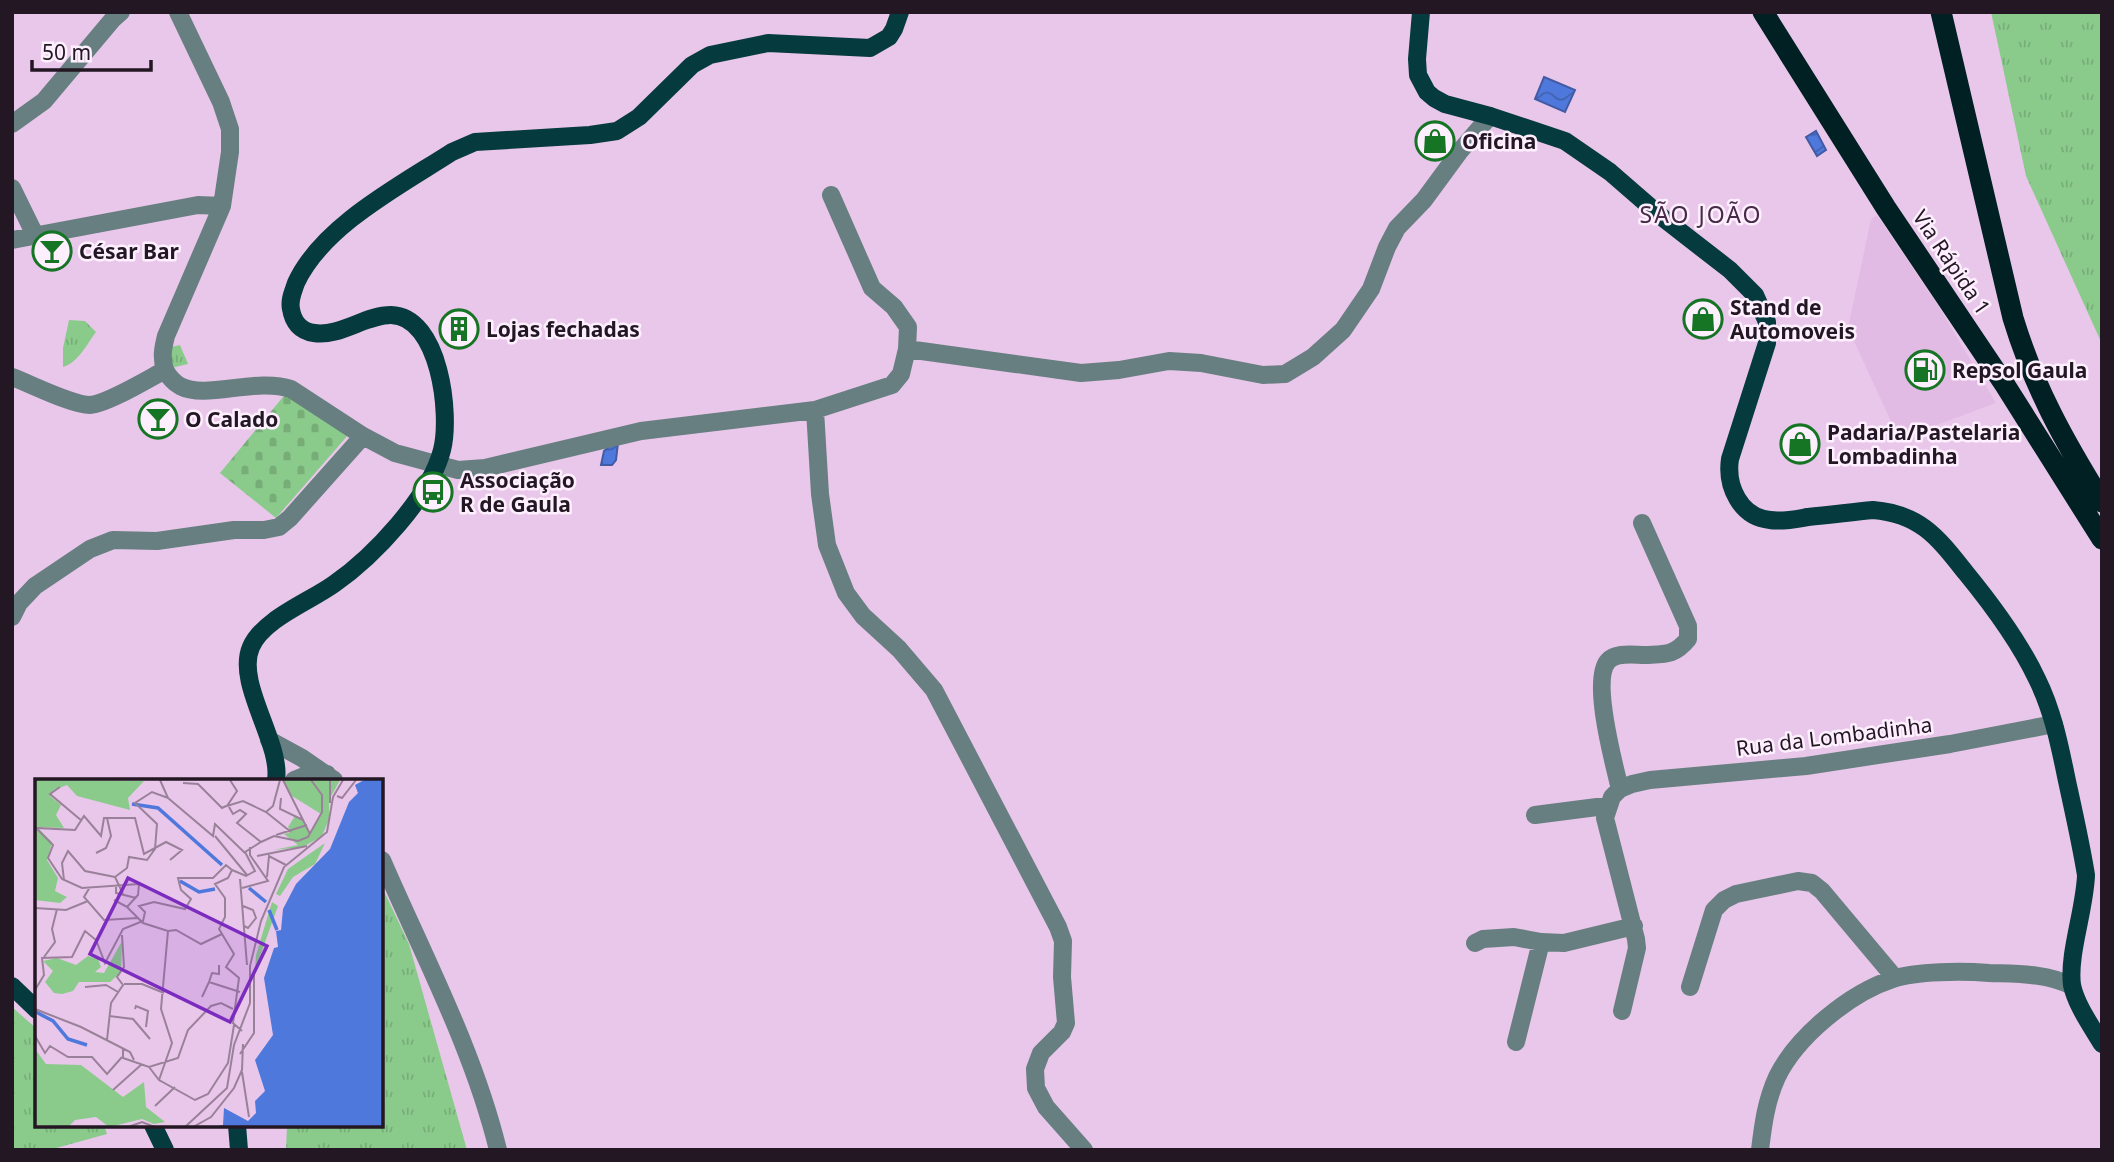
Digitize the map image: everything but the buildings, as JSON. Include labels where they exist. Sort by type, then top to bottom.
[{"type":"highway","name":"Via Rápida 1","points":[[1941,12],[2012,318],[2022,349],[2046,407],[2102,502]]},
{"type":"highway","name":"Via Rápida 1","points":[[1767,19],[1886,208],[2005,385],[2102,539]]},
{"type":"main road","points":[[276,779],[269,740],[249,679],[250,649],[269,625],[335,583],[378,545],[413,506],[437,465],[445,436],[445,411],[436,364],[423,332],[414,323],[390,315],[330,332],[316,333],[301,328],[293,319],[290,304],[299,278],[311,259],[339,230],[380,198],[464,146],[475,142],[617,131],[639,117],[692,65],[710,55],[768,43],[870,48],[889,37],[900,12]]},
{"type":"main road","points":[[1421,12],[1418,75],[1434,98],[1445,104],[1565,141],[1610,172],[1663,218],[1730,270],[1755,295],[1767,322],[1768,343],[1730,459],[1730,480],[1739,502],[1752,514],[1768,520],[1873,510],[1915,520],[1933,533],[2005,625],[2038,680],[2054,723],[2086,875],[2073,962],[2073,986],[2102,1044]]},
{"type":"main road","points":[[12,986],[35,1008]]},
{"type":"main road","points":[[154,1127],[165,1150]]},
{"type":"main road","points":[[237,1127],[239,1150]]},
{"type":"street","points":[[12,124],[44,102],[121,12]]},
{"type":"street","points":[[178,12],[221,102],[230,129],[230,152],[222,206],[166,335],[162,361],[165,370],[181,387],[196,391],[263,384],[291,389],[363,436],[395,453],[437,465],[458,470],[485,468],[641,431],[814,410],[892,385],[901,374],[907,349],[908,327],[894,307],[872,288],[831,195]]},
{"type":"street","points":[[907,349],[1081,373],[1119,370],[1169,361],[1201,363],[1263,375],[1285,374],[1313,357],[1343,330],[1371,289],[1397,228],[1424,200],[1490,116]]},
{"type":"street","points":[[12,188],[34,234]]},
{"type":"street","points":[[12,240],[198,205],[222,206]]},
{"type":"street","points":[[12,377],[76,402],[91,405],[110,399],[165,370]]},
{"type":"street","points":[[814,410],[827,545],[846,593],[863,617],[899,649],[934,690],[1058,927],[1063,941],[1062,977],[1066,1023],[1062,1032],[1041,1053],[1035,1069],[1036,1087],[1046,1107],[1084,1150]]},
{"type":"street","points":[[12,617],[19,603],[36,586],[90,549],[113,540],[157,541],[234,530],[279,527],[363,436]]},
{"type":"street","points":[[1622,1011],[1637,948],[1634,926],[1605,818],[1612,797],[1620,789],[1605,728],[1602,681],[1604,668],[1610,659],[1620,655],[1668,654],[1680,649],[1688,639],[1688,626],[1642,523]]},
{"type":"street","name":"Rua da Lombadinha","points":[[1620,789],[1632,783],[1650,780],[1806,766],[1950,744],[2054,723]]},
{"type":"street","points":[[269,740],[330,777]]},
{"type":"street","points":[[296,779],[304,776],[330,777]]},
{"type":"street","points":[[1535,815],[1607,807]]},
{"type":"street","points":[[383,862],[456,1026],[489,1115],[498,1150]]},
{"type":"street","points":[[1690,987],[1714,911],[1719,905],[1736,894],[1798,881],[1811,883],[1822,891],[1895,978]]},
{"type":"street","points":[[1475,943],[1483,939],[1514,937],[1564,943],[1634,926]]},
{"type":"street","points":[[1516,1042],[1541,942]]},
{"type":"street","points":[[1760,1150],[1764,1115],[1778,1076],[1825,1018],[1858,995],[1895,978],[1937,973],[2042,975],[2073,986]]},
{"type":"shaded area","points":[[1877,215],[1939,307],[1996,403],[1899,439],[1848,328],[1871,219]]},
{"type":"green space","points":[[1991,12],[2102,12],[2102,344],[2026,176]]},
{"type":"green space","points":[[69,320],[85,321],[96,332],[78,357],[63,367],[63,348]]},
{"type":"green space","points":[[180,345],[188,364],[171,368],[171,347]]},
{"type":"green space","points":[[287,392],[349,434],[276,518],[220,473]]},
{"type":"green space","points":[[383,889],[409,944],[467,1150],[286,1150],[287,1127],[383,1127]]},
{"type":"green space","points":[[12,1007],[35,1027],[35,1127],[105,1127],[107,1134],[49,1150],[12,1150]]},
{"type":"water","points":[[1544,77],[1575,90],[1565,112],[1535,99]]},
{"type":"water","points":[[1816,131],[1826,150],[1817,156],[1806,137]]},
{"type":"water","points":[[618,443],[616,460],[612,465],[601,465],[604,451]]},
{"type":"place","name":"Oficina","points":[[1435,141]]},
{"type":"place","name":"César Bar","points":[[52,251]]},
{"type":"place","name":"Stand de Automoveis","points":[[1703,319]]},
{"type":"place","name":"Lojas fechadas","points":[[459,329]]},
{"type":"place","name":"Repsol Gaula","points":[[1925,370]]},
{"type":"place","name":"O Calado","points":[[158,419]]},
{"type":"place","name":"Padaria/Pastelaria Lombadinha","points":[[1800,444]]},
{"type":"place","name":"Associação R de Gaula","points":[[433,492]]},
{"type":"district","name":"SÃO JOÃO","points":[[1701,214]]}]
